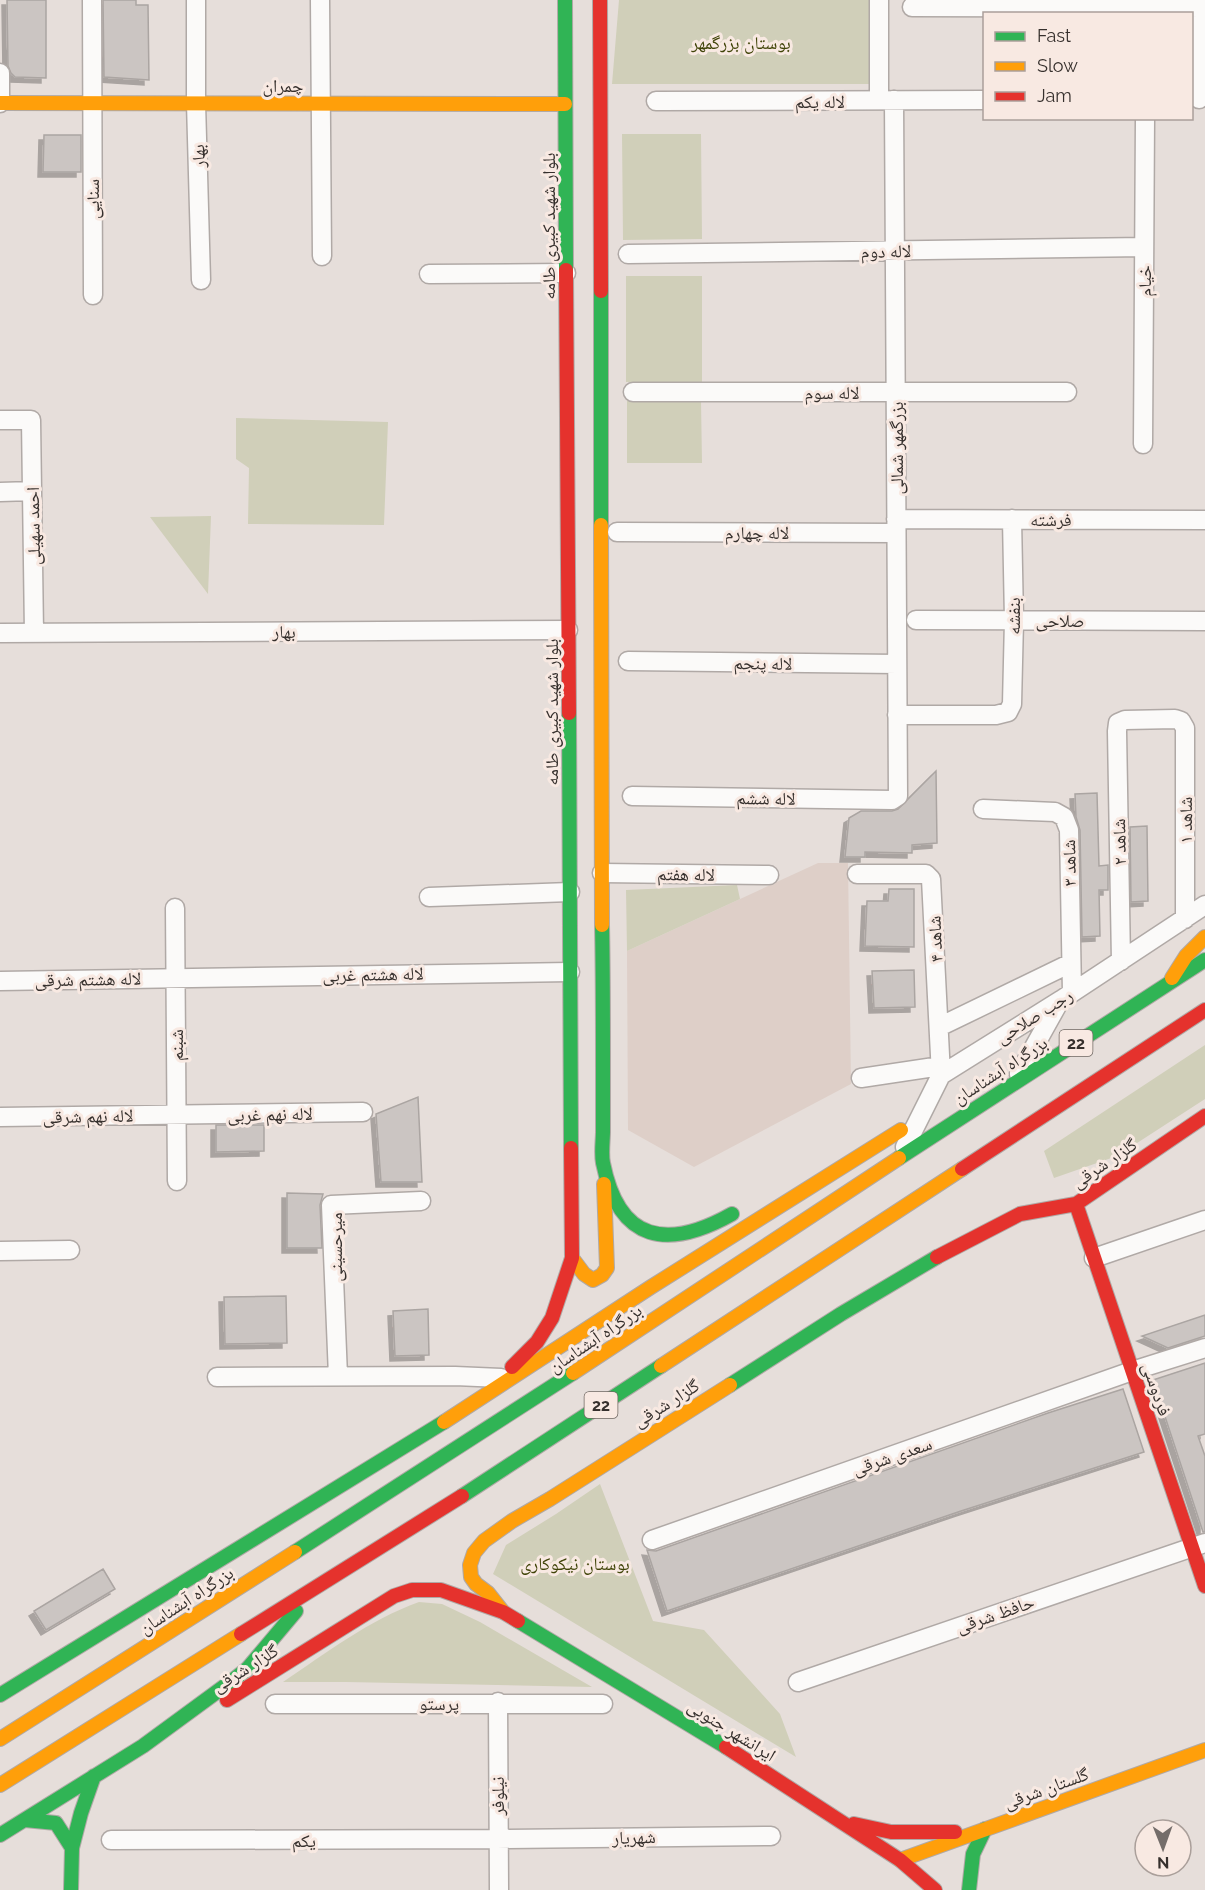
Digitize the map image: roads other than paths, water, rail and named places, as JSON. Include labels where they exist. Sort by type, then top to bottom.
[{"type":"main road","name":"بلوار شهید کبیری طامه","points":[[487,1396],[547,1330],[557,1312],[572,1258],[565,0]]},
{"type":"main road","points":[[572,1258],[582,1275],[587,1278],[599,1277],[607,1268],[603,1162],[600,0]]},
{"type":"main road","name":"چمران","points":[[0,103],[565,104]]},
{"type":"main road","points":[[567,186],[576,176],[583,175],[591,176],[599,185]]},
{"type":"main road","points":[[1170,982],[1194,945],[1205,937]]},
{"type":"main road","name":"بزرگراه آبشناسان","points":[[0,1739],[547,1391],[1015,1081],[1205,960]]},
{"type":"main road","name":"22","points":[[0,1785],[451,1503],[1202,1012]]},
{"type":"main road","points":[[874,1129],[982,1103]]},
{"type":"main road","name":"گلزار شرقی","points":[[503,1612],[488,1594],[475,1584],[469,1569],[471,1558],[478,1548],[502,1527],[550,1499],[841,1314],[948,1250],[1020,1214],[1076,1204],[1205,1116]]},
{"type":"main road","points":[[0,1695],[487,1396],[651,1287],[919,1119]]},
{"type":"main road","points":[[603,1162],[611,1190],[619,1205],[629,1219],[642,1230],[654,1234],[687,1234],[737,1211]]},
{"type":"main road","name":"فردوسی","points":[[1076,1204],[1132,1371],[1198,1545],[1205,1586]]},
{"type":"main road","points":[[0,1834],[143,1746],[248,1668],[317,1586]]},
{"type":"main road","name":"گلزار شرقی","points":[[143,1746],[204,1715],[394,1596],[412,1590],[441,1590],[503,1612]]},
{"type":"main road","name":"ایرانشهر جنوبی","points":[[503,1612],[734,1751],[900,1860],[935,1890]]},
{"type":"main road","name":"گلستان شرقی","points":[[900,1860],[1205,1750]]},
{"type":"main road","points":[[70,1890],[72,1848],[94,1776]]},
{"type":"main road","points":[[25,1820],[56,1823],[72,1848]]},
{"type":"main road","points":[[838,1820],[865,1828],[925,1834],[985,1830]]},
{"type":"main road","points":[[969,1890],[973,1854],[985,1830]]},
{"type":"street","name":"سنایی","points":[[92,0],[93,295]]},
{"type":"street","name":"بهار","points":[[196,0],[196,103],[201,280]]},
{"type":"street","points":[[320,0],[322,256]]},
{"type":"street","name":"بزرگمهر شمالی","points":[[879,0],[895,250],[898,796]]},
{"type":"street","points":[[912,7],[1200,4],[1200,99]]},
{"type":"street","points":[[0,74],[0,103]]},
{"type":"street","name":"لاله یکم","points":[[656,101],[983,100]]},
{"type":"street","name":"خیام","points":[[1143,444],[1145,120]]},
{"type":"street","name":"لاله دوم","points":[[628,254],[1144,247]]},
{"type":"street","points":[[429,274],[566,273]]},
{"type":"street","name":"لاله سوم","points":[[633,392],[1067,392]]},
{"type":"street","name":"احمد سهیلی","points":[[0,420],[32,420],[34,633]]},
{"type":"street","points":[[0,492],[32,491]]},
{"type":"street","name":"فرشته","points":[[896,526],[1012,519],[1205,520]]},
{"type":"street","name":"بنفشه","points":[[897,715],[996,715],[1008,712],[1012,704],[1014,620],[1012,519]]},
{"type":"street","name":"لاله چهارم","points":[[617,532],[896,526]]},
{"type":"street","name":"صلاحی","points":[[915,620],[1205,621]]},
{"type":"street","name":"بهار","points":[[0,633],[568,630]]},
{"type":"street","name":"لاله پنجم","points":[[628,661],[897,664]]},
{"type":"street","name":"شاهد ۱","points":[[1118,723],[1125,720],[1175,719],[1181,721],[1185,728],[1185,919]]},
{"type":"street","name":"شاهد ۲","points":[[1118,723],[1121,961]]},
{"type":"street","name":"لاله ششم","points":[[632,796],[892,800],[898,796]]},
{"type":"street","name":"شاهد ۳","points":[[983,809],[1055,812],[1064,817],[1069,830],[1071,963],[1066,997]]},
{"type":"street","name":"لاله هفتم","points":[[602,873],[769,875]]},
{"type":"street","name":"شاهد ۴","points":[[857,874],[926,874],[931,879],[941,1071]]},
{"type":"street","points":[[429,897],[570,892]]},
{"type":"street","name":"رجب صلاحی","points":[[941,1071],[1066,997],[1205,905]]},
{"type":"street","name":"شبنم","points":[[174,908],[177,1181]]},
{"type":"street","points":[[939,1027],[1071,963]]},
{"type":"street","name":"لاله هشتم غربی","points":[[175,977],[570,972]]},
{"type":"street","name":"لاله هشتم شرقی","points":[[0,981],[175,977]]},
{"type":"street","points":[[1015,1081],[1066,997]]},
{"type":"street","points":[[861,1078],[941,1071],[898,1158]]},
{"type":"street","name":"لاله نهم غربی","points":[[176,1115],[363,1112]]},
{"type":"street","name":"لاله نهم شرقی","points":[[0,1117],[176,1115]]},
{"type":"street","name":"میرحسینی","points":[[338,1376],[331,1205],[421,1201]]},
{"type":"street","points":[[1094,1258],[1205,1220]]},
{"type":"street","points":[[0,1251],[70,1250]]},
{"type":"street","name":"سعدی شرقی","points":[[652,1540],[1205,1347]]},
{"type":"street","points":[[217,1377],[455,1376],[501,1378]]},
{"type":"street","name":"حافظ شرقی","points":[[798,1682],[1198,1545]]},
{"type":"street","name":"پرستو","points":[[275,1704],[498,1702],[603,1704]]},
{"type":"street","name":"نیلوفر","points":[[498,1702],[499,1890]]},
{"type":"street","name":"شهریار","points":[[497,1839],[771,1836]]},
{"type":"street","name":"یکم","points":[[111,1840],[497,1839]]},
{"type":"park label","name":"بوستان بزرگمهر","points":[[741,42]]},
{"type":"park label","name":"بوستان نیکوکاری","points":[[575,1563]]}]
